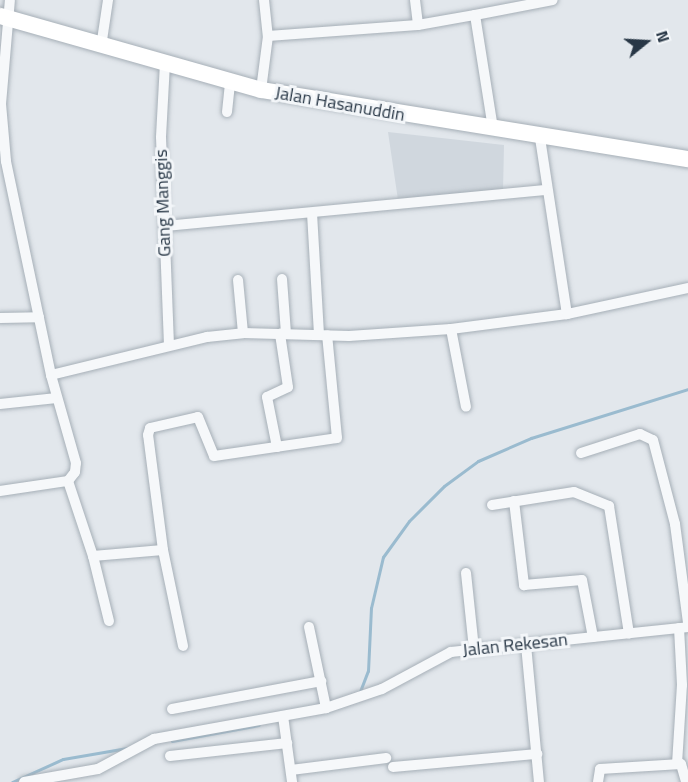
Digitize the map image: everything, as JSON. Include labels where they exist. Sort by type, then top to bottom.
[{"type":"main road","name":"Jalan Hasanuddin","points":[[4,17],[101,47],[261,90],[540,138],[688,159]]},
{"type":"street","points":[[0,491],[68,481],[75,472],[76,463],[51,375],[3,161],[1,104],[4,17],[10,0]]},
{"type":"street","points":[[101,47],[108,0]]},
{"type":"street","points":[[261,90],[268,36],[264,0]]},
{"type":"street","points":[[415,0],[418,25]]},
{"type":"street","points":[[268,36],[418,25],[475,15],[491,6],[553,0]]},
{"type":"street","points":[[475,15],[493,129]]},
{"type":"street","name":"Gang Manggis","points":[[165,63],[161,137],[169,344]]},
{"type":"street","points":[[227,112],[230,81]]},
{"type":"street","points":[[540,138],[545,190],[567,314]]},
{"type":"street","points":[[165,226],[545,190]]},
{"type":"street","points":[[183,646],[163,550],[148,435],[150,428],[198,417],[214,456],[338,436],[323,335],[312,213]]},
{"type":"street","points":[[277,447],[267,397],[288,387],[283,334],[282,279]]},
{"type":"street","points":[[238,280],[243,333]]},
{"type":"street","points":[[51,375],[169,344],[243,333],[323,335],[451,329],[567,314],[688,288]]},
{"type":"street","points":[[0,318],[39,317]]},
{"type":"street","points":[[451,329],[466,407]]},
{"type":"street","points":[[0,404],[57,398]]},
{"type":"street","points":[[581,453],[640,434],[653,440],[675,524],[685,626],[677,764]]},
{"type":"street","points":[[68,481],[93,556],[109,621]]},
{"type":"street","points":[[492,505],[574,492],[609,506],[629,633]]},
{"type":"street","points":[[514,501],[524,585],[582,580],[593,637]]},
{"type":"street","points":[[93,556],[163,550]]},
{"type":"street","points":[[466,573],[474,649]]},
{"type":"street","name":"Jalan Rekesan","points":[[24,782],[99,769],[130,750],[154,739],[184,732],[284,721],[359,696],[451,652],[685,626]]},
{"type":"street","points":[[309,627],[326,708]]},
{"type":"street","points":[[526,645],[539,782]]},
{"type":"street","points":[[172,709],[321,681]]},
{"type":"street","points":[[284,721],[292,782]]},
{"type":"street","points":[[170,756],[287,742]]},
{"type":"street","points":[[393,767],[537,754]]},
{"type":"street","points":[[291,770],[386,758]]},
{"type":"street","points":[[598,782],[600,769],[677,764],[682,765],[686,782]]},
{"type":"shaded area","points":[[388,132],[504,145],[503,191],[398,200]]},
{"type":"waterway","points":[[359,694],[368,671],[371,608],[383,557],[409,521],[444,486],[478,461],[531,438],[688,389]]},
{"type":"waterway","points":[[172,741],[259,725]]},
{"type":"waterway","points":[[12,782],[63,759],[127,748]]}]
